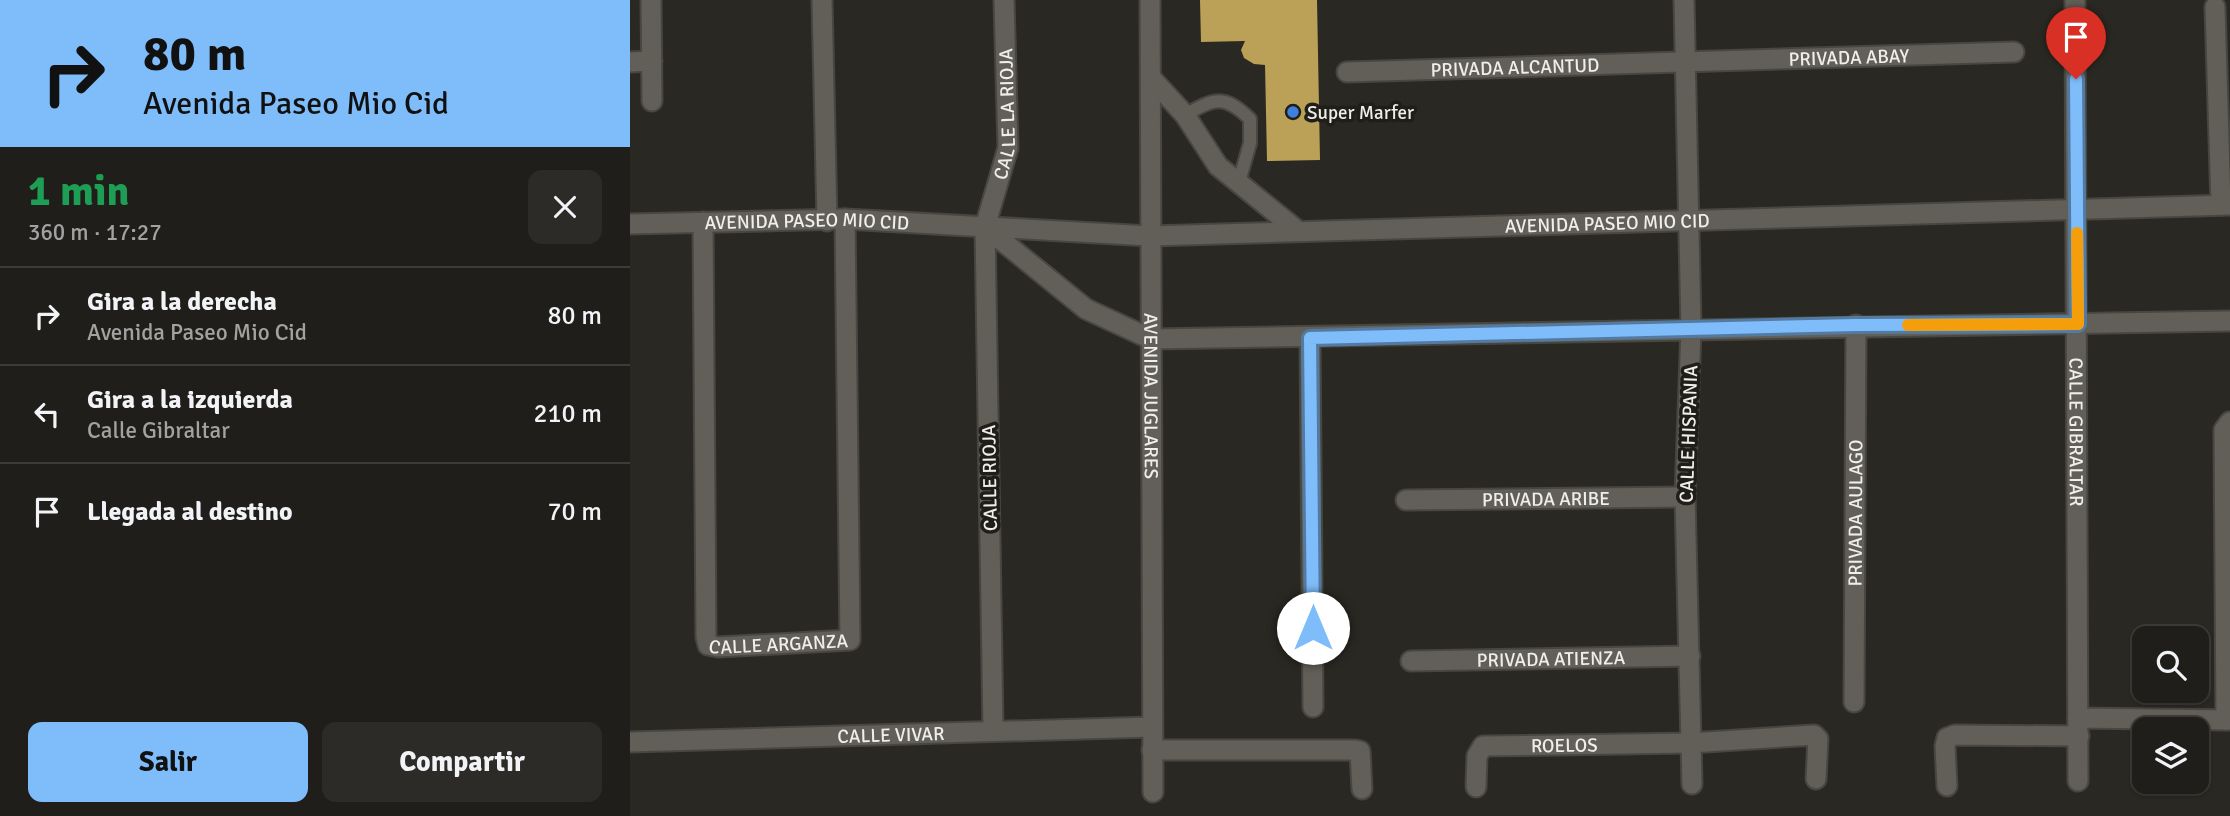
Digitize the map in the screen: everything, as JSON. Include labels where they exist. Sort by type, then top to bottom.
[{"type":"street","points":[[651,0],[652,101]]},
{"type":"street","name":"CALLE ARGANZA","points":[[703,222],[706,637],[709,645],[718,647],[850,640],[836,220],[822,0]]},
{"type":"street","name":"CALLE LA RIOJA","points":[[985,227],[1008,148],[1004,0]]},
{"type":"street","name":"AVENIDA JUGLARES","points":[[1150,0],[1153,792]]},
{"type":"street","name":"CALLE HISPANIA","points":[[1684,0],[1691,328],[1685,497],[1692,784]]},
{"type":"street","name":"CALLE GIBRALTAR","points":[[2075,0],[2078,782]]},
{"type":"street","points":[[2215,7],[2225,205]]},
{"type":"street","name":"PRIVADA ABAY","points":[[1685,62],[2014,52]]},
{"type":"street","points":[[630,62],[652,61]]},
{"type":"street","name":"PRIVADA ALCANTUD","points":[[1347,72],[1685,62]]},
{"type":"street","points":[[1152,79],[1185,115],[1218,166],[1298,231]]},
{"type":"street","name":"AVENIDA PASEO MIO CID","points":[[630,224],[836,220],[1150,236],[2225,205]]},
{"type":"street","points":[[985,227],[1086,309],[1151,339],[1310,338],[1856,325],[2230,321]]},
{"type":"street","name":"CALLE RIOJA","points":[[985,227],[993,729]]},
{"type":"street","name":"PRIVADA AULAGO","points":[[1854,702],[1856,325]]},
{"type":"street","points":[[1310,338],[1313,707]]},
{"type":"street","points":[[1947,786],[1945,746],[1947,738],[1955,735],[2228,720],[2224,430],[2230,422]]},
{"type":"street","name":"PRIVADA ARIBE","points":[[1406,500],[1685,497]]},
{"type":"street","name":"PRIVADA ATIENZA","points":[[1411,662],[1689,656]]},
{"type":"street","name":"CALLE VIVAR","points":[[630,742],[993,729],[1152,727]]},
{"type":"street","points":[[1690,743],[1817,736],[1815,779]]},
{"type":"street","name":"ROELOS","points":[[1476,787],[1477,756],[1483,746],[1690,743]]},
{"type":"street","points":[[1152,750],[1355,750],[1360,751],[1362,789]]},
{"type":"lane","points":[[1185,115],[1212,100],[1234,103],[1250,119],[1250,143],[1239,182]]},
{"type":"building","name":"Super Marfer","points":[[1200,0],[1317,0],[1320,160],[1267,161],[1265,65],[1254,64],[1244,58],[1241,50],[1245,41],[1201,42]]},
{"type":"slow traffic","points":[[1908,325],[2078,324],[2077,233]]},
{"type":"place","name":"Super Marfer","points":[[1293,112]]},
{"type":"route","points":[[1313,628],[1310,338],[1691,328],[2078,324],[2076,79]]}]
